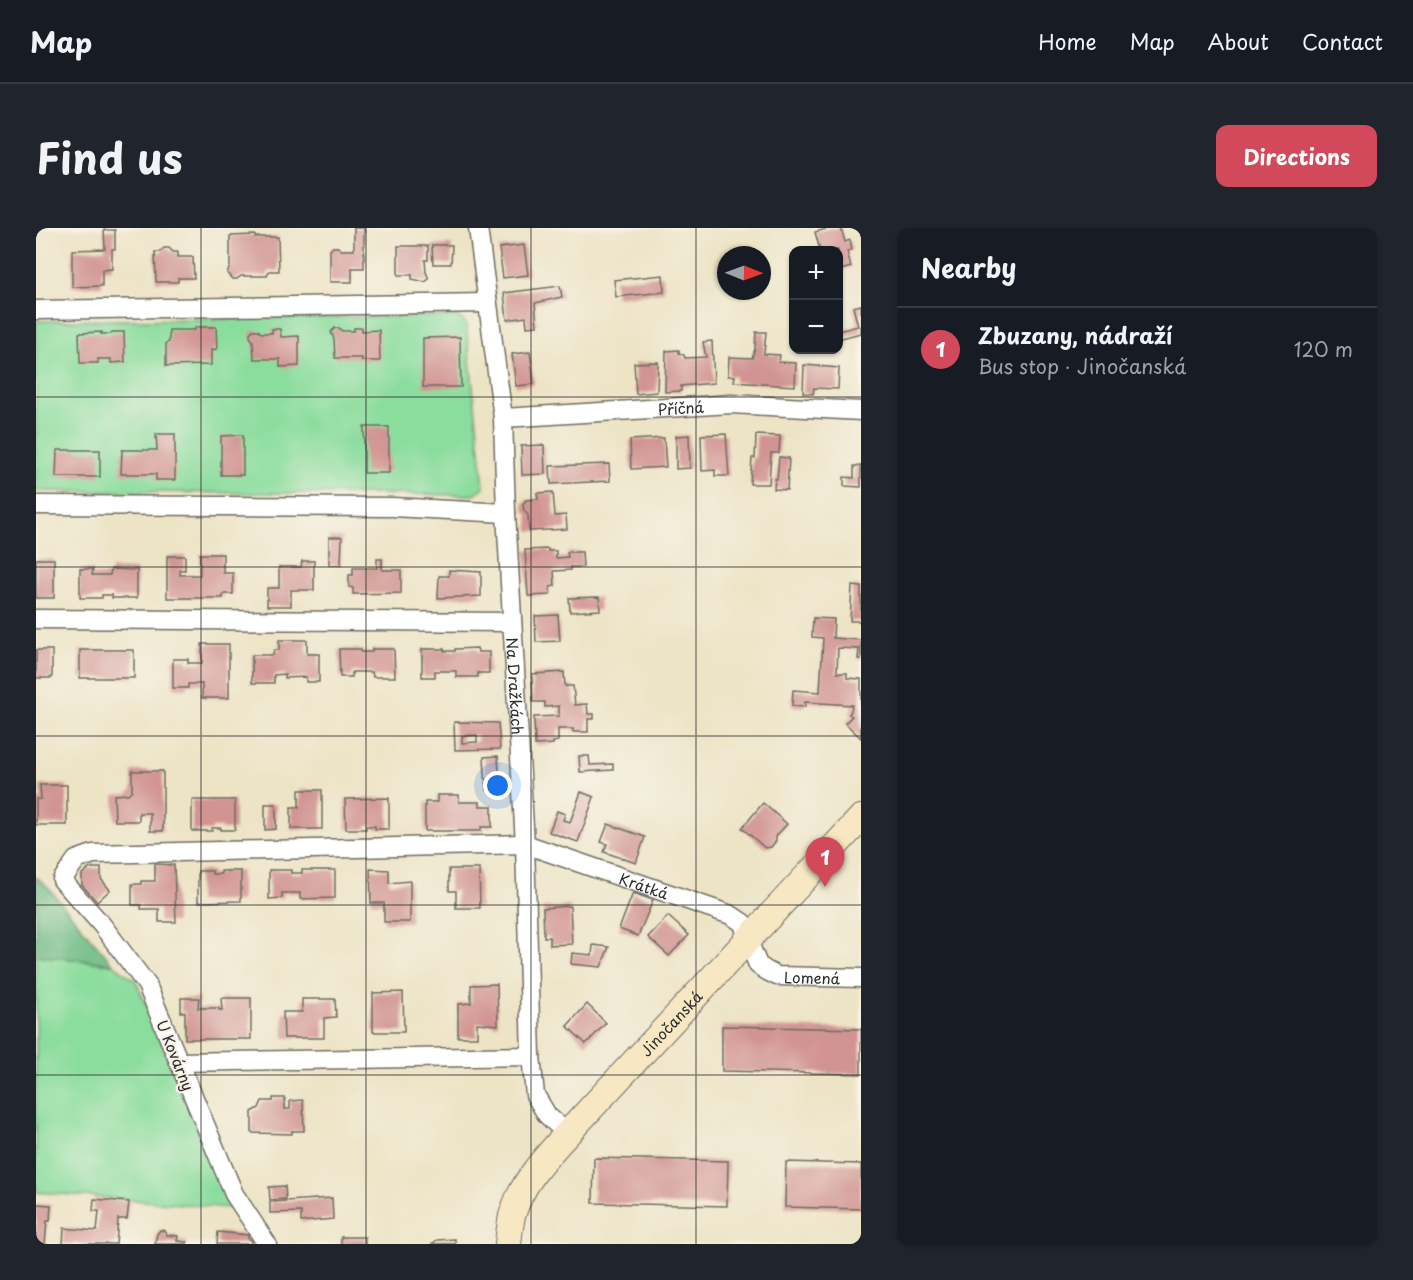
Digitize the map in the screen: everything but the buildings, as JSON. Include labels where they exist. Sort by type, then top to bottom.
[{"type":"street","name":"Na Dražkách","points":[[478,228],[503,418],[506,513],[525,844],[531,1056],[535,1095],[547,1115],[567,1134]]},
{"type":"street","points":[[36,310],[487,303]]},
{"type":"street","name":"Příčná","points":[[503,418],[731,404],[861,411]]},
{"type":"street","points":[[36,505],[392,507],[506,513]]},
{"type":"street","points":[[36,619],[512,622]]},
{"type":"street","name":"Jinočanská","points":[[507,1244],[513,1215],[525,1186],[536,1169],[861,818]]},
{"type":"street","name":"U Kovárny","points":[[267,1244],[234,1194],[147,985],[102,925],[62,880],[76,860],[93,854],[525,844]]},
{"type":"street","name":"Krátká","points":[[525,844],[731,915],[743,923],[747,940]]},
{"type":"street","name":"Lomená","points":[[747,940],[758,965],[777,976],[861,978]]},
{"type":"street","points":[[179,1062],[531,1056]]},
{"type":"green space","points":[[458,316],[466,324],[484,487],[475,495],[36,491],[36,321]]},
{"type":"green space","points":[[36,877],[46,885],[113,964],[36,955]]},
{"type":"green space","points":[[36,955],[113,964],[136,981],[230,1208],[36,1192]]},
{"type":"place","name":"Zbuzany, nádraží","points":[[825,887]]}]
